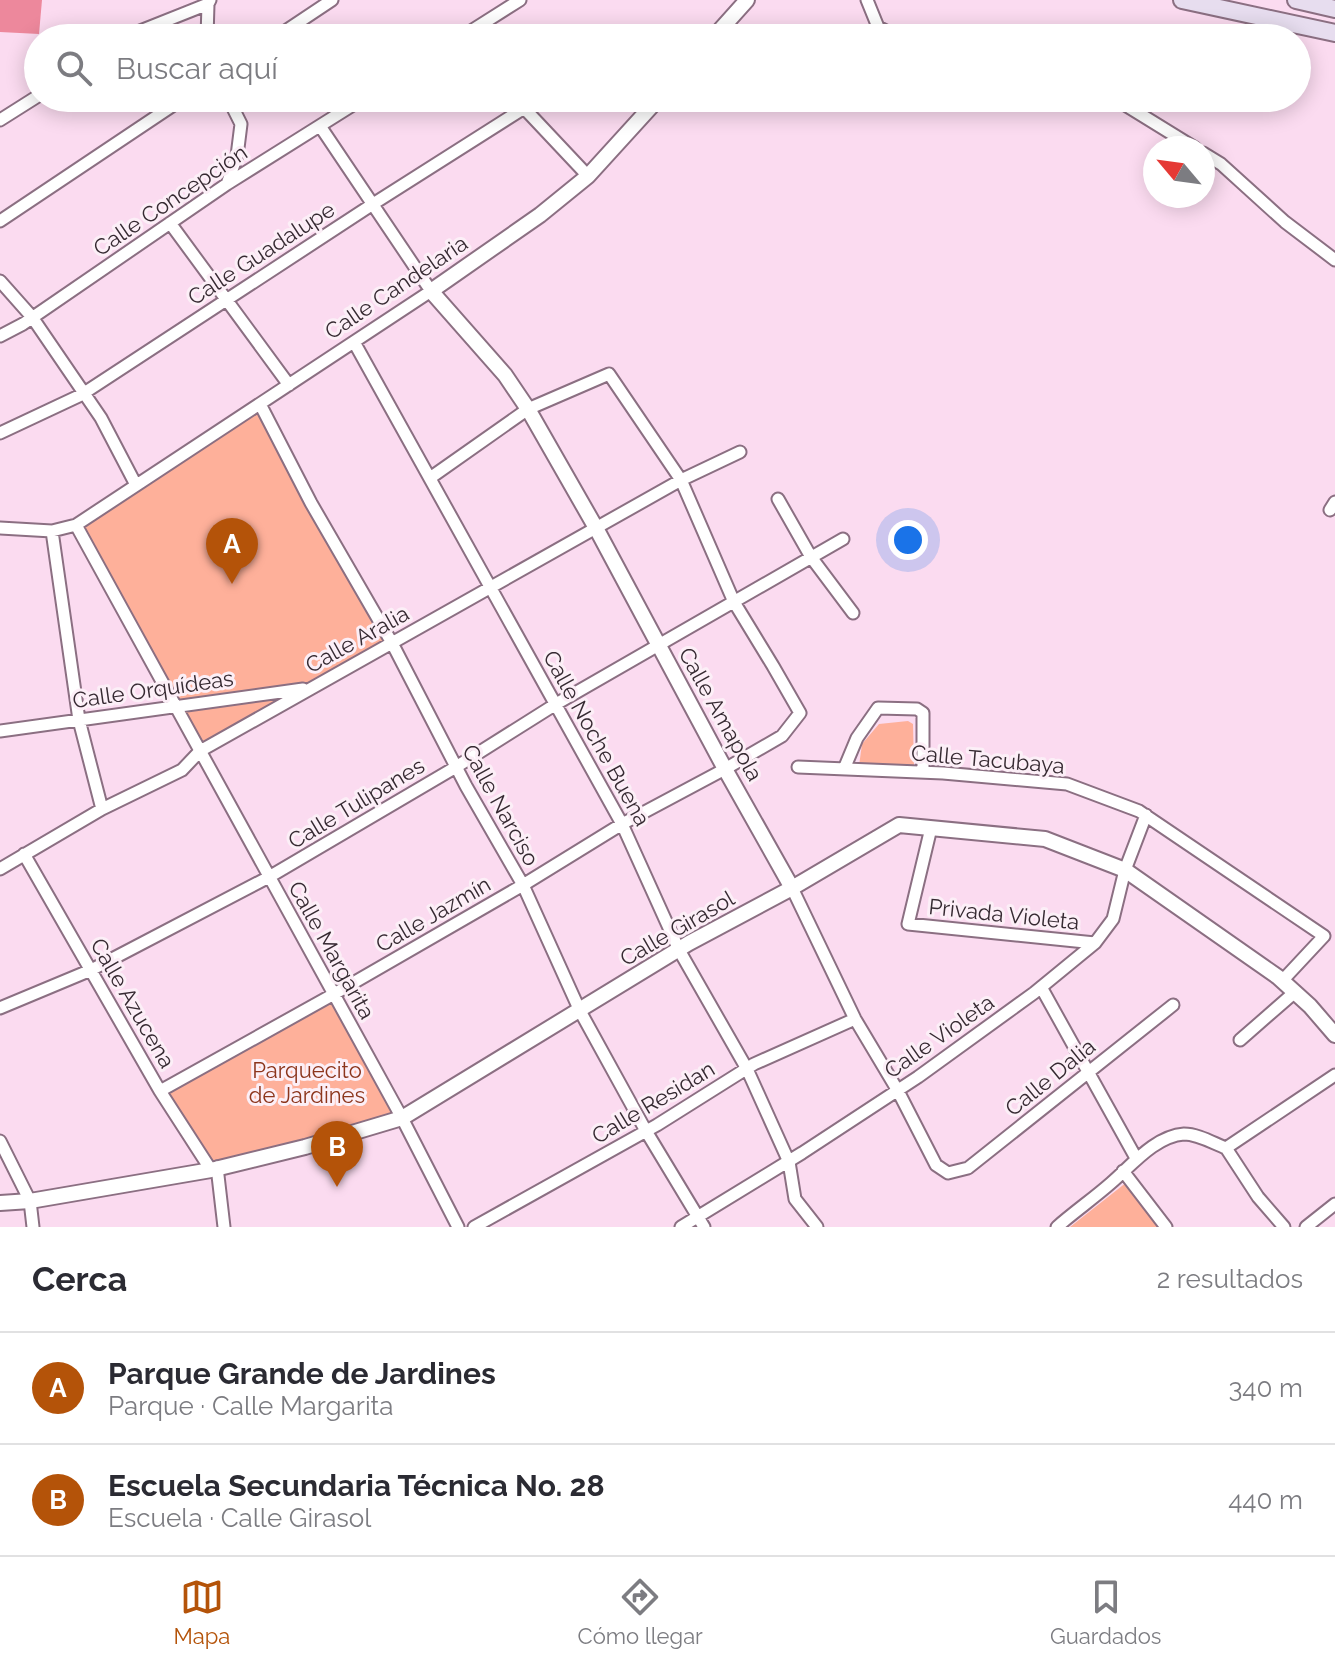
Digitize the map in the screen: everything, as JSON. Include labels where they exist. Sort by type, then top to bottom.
[{"type":"main road","points":[[1182,0],[1204,2],[1297,24]]},
{"type":"main road","points":[[1296,0],[1335,9]]},
{"type":"main road","points":[[1311,27],[1335,33]]},
{"type":"street","points":[[296,24],[332,0]]},
{"type":"street","points":[[490,24],[520,0]]},
{"type":"street","points":[[726,24],[747,0]]},
{"type":"street","points":[[867,0],[877,24]]},
{"type":"street","points":[[156,24],[209,2],[208,24]]},
{"type":"street","points":[[0,120],[24,105]]},
{"type":"street","points":[[0,221],[163,112]]},
{"type":"street","points":[[227,184],[237,156],[241,124],[235,112]]},
{"type":"street","name":"Calle Concepción","points":[[0,336],[227,184],[342,112]]},
{"type":"street","name":"Calle Guadalupe","points":[[0,433],[84,393],[508,112]]},
{"type":"street","points":[[529,112],[588,176]]},
{"type":"street","name":"Calle Candelaria","points":[[0,528],[52,531],[76,525],[431,291],[540,215],[588,176],[646,112]]},
{"type":"street","points":[[1137,112],[1176,136]]},
{"type":"street","points":[[320,126],[431,291]]},
{"type":"street","points":[[1215,160],[1285,222],[1335,260]]},
{"type":"street","points":[[170,223],[289,385]]},
{"type":"street","points":[[0,281],[32,317],[101,418],[136,485]]},
{"type":"street","name":"Calle Amapola","points":[[431,291],[505,375],[528,409],[792,888],[855,1019],[898,1091],[936,1165],[948,1173]]},
{"type":"street","name":"Calle Noche Buena","points":[[354,342],[622,824],[679,950],[747,1069],[789,1162],[795,1199],[817,1227]]},
{"type":"street","points":[[430,478],[528,409],[609,374],[681,480],[734,602]]},
{"type":"street","name":"Calle Narciso","points":[[260,404],[311,503],[392,643],[456,767],[523,885],[580,1011],[646,1131],[701,1222]]},
{"type":"street","name":"Calle Aralia","points":[[0,869],[102,809],[182,770],[200,751],[491,587],[681,480],[740,452]]},
{"type":"street","points":[[778,499],[811,557],[853,613]]},
{"type":"street","name":"Calle Margarita","points":[[76,525],[402,1118],[458,1227]]},
{"type":"street","points":[[52,531],[79,720],[102,809]]},
{"type":"street","name":"Calle Tulipanes","points":[[0,1008],[91,970],[269,877],[556,704],[843,539]]},
{"type":"street","name":"Calle Jazmín","points":[[160,1091],[523,885],[622,824],[782,736],[800,713],[734,602]]},
{"type":"street","name":"Calle Orquídeas","points":[[0,731],[312,688]]},
{"type":"street","points":[[844,769],[857,738],[878,708],[917,709],[923,713],[923,772]]},
{"type":"street","name":"Calle Tacubaya","points":[[798,767],[923,772],[1067,784],[1139,811],[1324,936],[1282,981]]},
{"type":"street","name":"Calle Violeta","points":[[681,1227],[701,1222],[898,1091],[1041,987],[1095,943],[1113,919],[1125,870],[1146,815]]},
{"type":"street","name":"Calle Girasol","points":[[0,1203],[30,1201],[214,1168],[305,1147],[402,1118],[679,950],[899,825],[1045,839],[1125,870],[1282,981],[1310,1006],[1335,1035]]},
{"type":"street","name":"Privada Violeta","points":[[931,828],[908,924],[1095,943]]},
{"type":"street","name":"Calle Azucena","points":[[24,854],[160,1091],[214,1168],[224,1227]]},
{"type":"street","points":[[1041,987],[1136,1158]]},
{"type":"street","points":[[1240,1040],[1295,992]]},
{"type":"street","name":"Calle Dalia","points":[[948,1173],[968,1168],[1173,1005]]},
{"type":"street","name":"Calle Residan","points":[[474,1227],[646,1131],[747,1069],[855,1019]]},
{"type":"street","points":[[1226,1148],[1335,1075]]},
{"type":"street","points":[[1057,1227],[1112,1183],[1136,1158],[1181,1134],[1195,1135],[1226,1148],[1258,1197],[1284,1227]]},
{"type":"street","points":[[0,1141],[30,1201],[33,1227]]},
{"type":"street","points":[[1123,1171],[1166,1227]]},
{"type":"street","points":[[1306,1227],[1335,1204]]},
{"type":"green space","points":[[260,404],[392,643],[200,751],[76,525]]},
{"type":"green space","points":[[908,721],[913,724],[914,766],[908,770],[859,766],[862,744],[879,724]]},
{"type":"green space","name":"Parquecito de Jardines","points":[[334,994],[402,1118],[212,1166],[163,1096]]},
{"type":"green space","points":[[1127,1182],[1162,1227],[1070,1227]]},
{"type":"building","points":[[0,0],[42,0],[40,24],[24,24],[24,33],[0,32]]},
{"type":"place","name":"Parque Grande de Jardines","points":[[232,584]]},
{"type":"place","name":"Escuela Secundaria Técnica No. 28","points":[[337,1187]]}]
